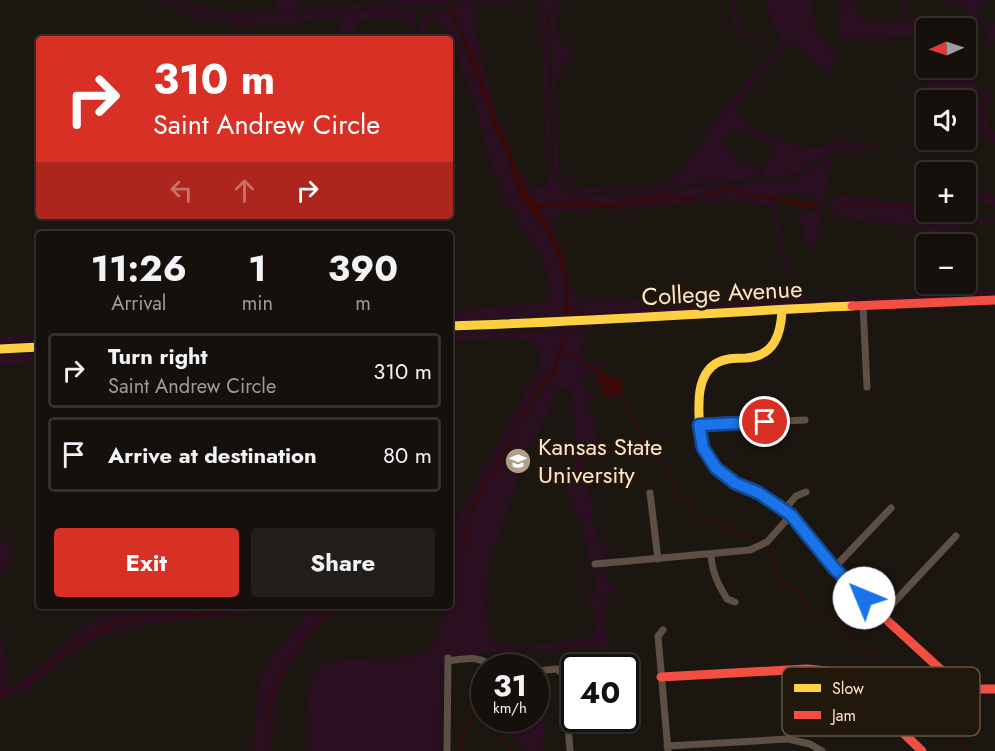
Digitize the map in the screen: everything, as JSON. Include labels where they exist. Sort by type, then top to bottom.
[{"type":"street","name":"College Avenue","points":[[453,326],[995,300]]},
{"type":"street","points":[[863,306],[867,387]]},
{"type":"street","points":[[782,310],[780,337],[773,347],[756,357],[722,360],[713,365],[705,374],[699,393],[699,425],[703,448],[716,468],[735,483],[759,493],[788,512],[834,568],[936,667]]},
{"type":"street","points":[[0,349],[36,347]]},
{"type":"street","points":[[699,425],[805,420]]},
{"type":"street","points":[[596,564],[750,550],[760,547],[767,542],[796,496],[806,492]]},
{"type":"street","points":[[650,493],[658,559]]},
{"type":"street","points":[[834,568],[891,508]]},
{"type":"street","points":[[882,615],[956,536]]},
{"type":"street","points":[[711,554],[716,581],[727,599],[735,602]]},
{"type":"street","points":[[663,630],[658,636],[667,749],[788,739],[810,744],[822,751]]},
{"type":"street","points":[[447,751],[448,659],[471,658]]},
{"type":"street","points":[[549,670],[557,669],[564,675],[570,751]]},
{"type":"street","points":[[662,677],[782,670]]},
{"type":"street","points":[[906,736],[922,751]]},
{"type":"shaded area","points":[[150,0],[217,18],[405,8],[414,14],[416,24],[414,36],[411,36],[411,24],[407,19],[360,20],[355,22],[356,36],[339,36],[338,20],[322,19],[305,21],[296,25],[243,25],[242,36],[238,36],[235,22],[205,22]]},
{"type":"shaded area","points":[[172,0],[237,12],[270,9],[276,6],[277,0],[297,0],[301,8],[408,0],[446,0],[451,3],[450,0],[492,0],[434,6],[229,16],[209,14]]},
{"type":"shaded area","points":[[535,0],[555,0],[565,15],[560,12],[554,15],[562,45],[574,54],[558,75],[555,90],[558,162],[561,173],[573,185],[580,188],[664,183],[672,179],[723,110],[780,43],[781,39],[770,19],[766,0],[812,0],[816,26],[821,38],[834,54],[835,63],[833,61],[831,73],[826,72],[794,44],[789,45],[762,74],[735,108],[735,112],[762,131],[792,144],[818,148],[836,141],[846,141],[885,151],[847,149],[838,151],[792,175],[774,178],[765,176],[764,170],[774,147],[746,131],[735,128],[725,142],[726,148],[743,163],[760,167],[759,179],[591,193],[573,189],[563,182],[554,166],[550,20],[545,7]]},
{"type":"shaded area","points":[[731,0],[736,0],[736,14],[740,23],[760,39],[759,43],[733,23]]},
{"type":"shaded area","points":[[840,0],[853,0],[861,17],[881,22],[907,20],[900,0],[905,0],[906,7],[916,21],[916,36],[843,39],[840,36]]},
{"type":"shaded area","points":[[941,0],[995,0],[979,4],[978,7],[981,25],[995,23],[995,41],[986,45],[987,28],[976,28],[976,18],[967,18],[964,5],[949,6]]},
{"type":"shaded area","points":[[519,1],[529,3],[481,6],[474,12],[473,19],[491,92],[511,150],[455,15],[451,8],[448,9],[463,40],[474,71],[479,77],[482,95],[488,103],[493,126],[506,151],[519,195],[547,233],[560,261],[566,287],[563,316],[453,322],[453,311],[540,303],[549,296],[547,274],[543,263],[500,188],[472,96],[453,48],[453,36],[448,36],[438,21],[428,21],[424,36],[419,36],[424,19],[429,13],[458,5]]},
{"type":"shaded area","points":[[530,3],[538,5],[547,16],[550,165],[555,179],[570,192],[592,196],[787,180],[797,177],[833,156],[812,253],[795,212],[810,213],[818,210],[819,205],[810,197],[799,193],[788,192],[779,197],[745,195],[736,189],[719,190],[709,195],[704,193],[687,198],[669,194],[647,201],[638,197],[619,205],[593,202],[537,205],[516,165],[534,187],[544,188],[548,185],[541,11],[536,5]]},
{"type":"shaded area","points":[[451,8],[483,80],[496,119],[527,193],[538,205],[561,202],[574,204],[580,201],[619,205],[634,198],[647,201],[669,194],[681,198],[691,196],[697,198],[704,193],[709,195],[714,191],[737,189],[745,195],[781,197],[819,205],[818,209],[758,197],[745,197],[736,191],[715,193],[710,197],[702,195],[697,199],[684,201],[668,197],[650,204],[636,200],[617,208],[560,205],[538,209],[557,242],[564,261],[568,284],[567,316],[563,316],[566,287],[560,261],[547,233],[519,195],[506,151],[493,126],[488,103],[482,95],[479,77],[474,71],[451,13],[447,10]]},
{"type":"shaded area","points":[[926,78],[971,78],[974,85],[988,92],[992,106],[984,106],[984,117],[994,117],[988,118],[989,131],[995,131],[995,144],[976,133],[976,101],[984,98],[982,91],[924,90]]},
{"type":"shaded area","points":[[916,92],[916,95],[907,95],[905,93]]},
{"type":"shaded area","points":[[976,190],[995,195],[995,207],[976,201]]},
{"type":"shaded area","points":[[736,191],[750,196],[776,200],[788,278],[795,290],[808,301],[821,302],[847,299],[852,296],[890,297],[900,293],[906,296],[976,294],[976,291],[986,289],[995,291],[995,295],[681,309],[680,311],[584,316],[579,312],[579,315],[567,316],[568,284],[564,261],[557,242],[537,209],[560,205],[571,207],[591,205],[609,208],[620,207],[636,200],[644,203],[668,197],[695,199],[702,195],[710,197],[715,193]],"holes":[[[713,201],[756,203],[774,208],[776,234],[781,249],[784,273],[795,293],[793,295],[689,303],[634,300],[579,301],[569,283],[564,257],[553,231],[554,220],[561,213],[598,207],[621,210]]]},
{"type":"shaded area","points":[[840,194],[857,198],[916,202],[916,222],[976,222],[976,216],[995,221],[995,224],[978,223],[936,233],[914,226],[840,216],[830,212],[828,206]]},
{"type":"shaded area","points":[[585,326],[586,340],[593,343],[581,344],[583,353],[579,353],[579,357],[591,364],[598,360],[603,369],[598,371],[600,392],[597,390],[595,376],[586,371],[582,376],[585,382],[584,390],[597,397],[587,402],[586,408],[589,413],[594,413],[596,453],[584,459],[589,492],[594,506],[592,518],[599,545],[603,545],[605,536],[607,543],[615,548],[605,552],[605,560],[594,560],[594,565],[589,563],[582,523],[573,510],[566,489],[574,453],[574,409],[569,389],[561,387],[555,394],[547,415],[519,467],[515,489],[491,556],[485,603],[489,630],[493,640],[498,644],[518,646],[584,640],[595,630],[592,606],[583,596],[581,574],[583,573],[585,597],[596,596],[594,572],[584,573],[595,569],[606,572],[609,583],[616,587],[614,594],[606,596],[607,611],[602,614],[603,634],[608,635],[609,650],[601,650],[596,646],[505,651],[471,654],[471,656],[455,657],[454,653],[453,656],[445,654],[442,751],[440,751],[441,656],[439,751],[306,751],[306,706],[310,686],[319,664],[329,661],[416,656],[430,649],[434,643],[444,609],[453,609],[453,518],[459,515],[539,367],[538,349],[532,341],[516,339],[453,341],[453,333],[540,331],[565,328],[551,373],[542,383],[521,418],[514,435],[556,369],[568,328],[579,327],[578,329]],"holes":[[[511,441],[497,469],[486,481],[484,488],[474,508],[470,527],[469,552],[467,552],[467,532],[474,501],[483,489],[485,479],[495,469],[498,458]]]},
{"type":"shaded area","points":[[565,328],[568,328],[554,374],[545,383],[522,420],[509,449],[501,458],[497,469],[487,479],[486,489],[477,499],[472,513],[469,552],[467,553],[467,532],[474,501],[483,489],[485,479],[495,469],[498,458],[509,446],[511,437],[542,383],[551,373]]},
{"type":"shaded area","points":[[36,335],[36,342],[0,344],[0,337]]},
{"type":"shaded area","points":[[36,353],[36,363],[0,365],[0,355]]},
{"type":"shaded area","points":[[598,371],[622,381],[622,391],[619,395],[609,397],[602,394]]},
{"type":"shaded area","points":[[0,538],[10,546],[11,551],[9,562],[0,579]]},
{"type":"shaded area","points":[[128,609],[180,611],[295,609],[130,626],[80,647],[31,686],[0,702],[0,628],[7,665],[7,684],[14,685],[48,660],[75,634],[100,618]]},
{"type":"shaded area","points":[[338,609],[300,651],[283,680],[274,705],[271,751],[252,751],[259,683],[276,651],[307,614],[307,610]]},
{"type":"shaded area","points":[[510,732],[544,732],[542,751],[525,751]]},
{"type":"waterway","points":[[841,206],[916,206]]},
{"type":"waterway","points":[[566,308],[578,310],[581,315]]},
{"type":"waterway","points":[[566,331],[573,331],[581,327]]},
{"type":"waterway","points":[[561,350],[598,371]]},
{"type":"waterway","points":[[619,395],[633,423],[663,460],[677,499],[686,499],[700,514],[757,542]]},
{"type":"waterway","points":[[453,535],[468,528]]},
{"type":"waterway","points":[[766,550],[776,564],[780,581],[800,593],[805,604],[832,627],[840,628],[883,667]]},
{"type":"waterway","points":[[0,695],[34,678],[75,644],[112,623],[143,617],[172,618],[239,609]]},
{"type":"waterway","points":[[265,751],[270,700],[280,673],[295,649],[332,609]]},
{"type":"waterway","points":[[460,751],[461,736],[471,718]]},
{"type":"waterway","points":[[499,732],[511,751]]},
{"type":"waterway","points":[[957,736],[969,751]]},
{"type":"traffic: slow","points":[[453,326],[852,306]]},
{"type":"traffic: slow","points":[[782,310],[778,336],[769,349],[756,356],[719,362],[704,377],[699,404],[700,431],[706,451],[715,465],[728,476],[776,504],[793,518],[841,576],[878,612]]},
{"type":"traffic: slow","points":[[0,349],[36,347]]},
{"type":"traffic: jam","points":[[852,306],[995,300]]},
{"type":"traffic: jam","points":[[878,612],[938,667]]},
{"type":"traffic: jam","points":[[661,677],[782,670]]},
{"type":"traffic: jam","points":[[980,689],[995,689]]},
{"type":"traffic: jam","points":[[906,736],[922,751]]},
{"type":"place","name":"Kansas State University","points":[[518,461]]},
{"type":"route","points":[[765,422],[699,425],[703,448],[716,468],[727,478],[759,493],[791,515],[834,568],[864,598]]}]
